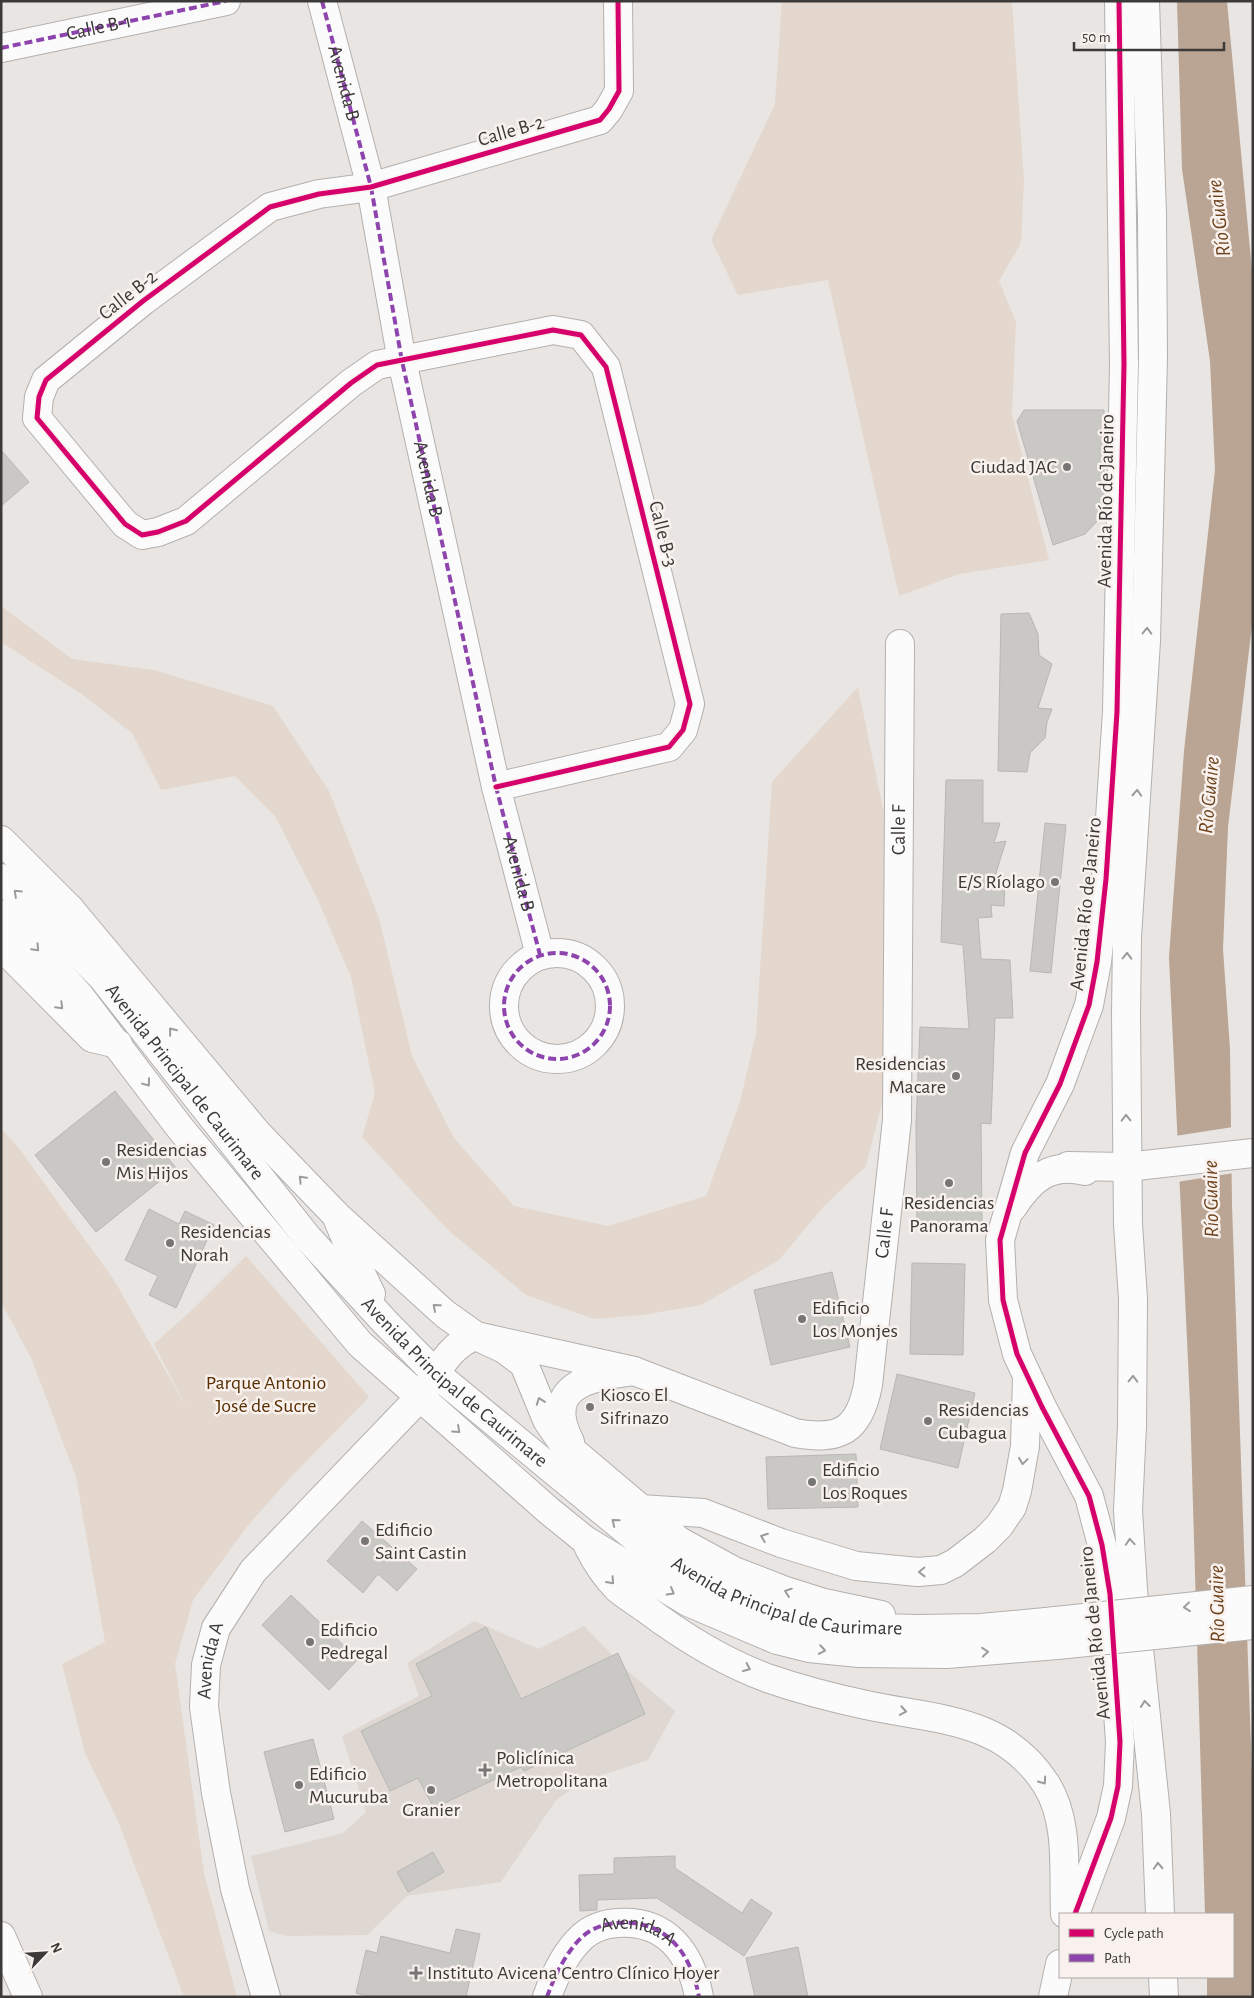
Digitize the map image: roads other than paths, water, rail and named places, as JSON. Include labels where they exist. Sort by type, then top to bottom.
[{"type":"street","name":"Calle B-1","points":[[1,48],[226,1]]},
{"type":"street","name":"Avenida B","points":[[322,1],[371,187],[402,361],[496,787],[540,955]]},
{"type":"street","name":"Calle B-2","points":[[402,361],[377,365],[351,383],[186,521],[142,536],[125,524],[37,418],[39,397],[46,380],[142,302],[270,207],[319,194],[371,187],[600,120],[610,109],[619,90],[618,1]]},
{"type":"street","name":"Avenida Río de Janeiro","points":[[1075,1913],[1111,1818],[1118,1786],[1120,1742],[1110,1594],[1102,1545],[1089,1496],[1017,1354],[1003,1300],[1000,1240],[1025,1154],[1060,1084],[1089,1005],[1097,962],[1106,879],[1117,712],[1124,374],[1119,1]]},
{"type":"street","name":"Avenida Río de Janeiro","points":[[1145,1],[1152,215],[1152,367],[1146,641],[1128,937],[1126,1015],[1128,1224],[1133,1364],[1128,1510],[1133,1590],[1156,1814],[1160,1913]]},
{"type":"street","name":"Calle B-3","points":[[402,361],[553,330],[581,335],[606,367],[690,704],[683,730],[669,748],[496,787]]},
{"type":"street","name":"Calle F","points":[[476,1336],[634,1371],[795,1434],[818,1437],[838,1434],[856,1421],[864,1404],[897,1120],[900,644]]},
{"type":"street","name":"Avenida Principal de Caurimare","points":[[1,840],[70,908],[258,1134],[336,1214],[415,1289],[476,1336]]},
{"type":"street","name":"Avenida Principal de Caurimare","points":[[1,878],[102,976],[307,1237],[385,1322],[436,1374],[639,1541],[724,1592],[785,1615],[838,1626],[918,1629],[982,1628],[1057,1633]]},
{"type":"street","points":[[70,908],[102,976]]},
{"type":"street","name":"Avenida Principal de Caurimare","points":[[1,914],[21,932],[79,995],[180,1128],[360,1344],[548,1510],[585,1540],[688,1602],[762,1634],[810,1648],[859,1654],[947,1654],[1057,1633]]},
{"type":"street","name":"Avenida Principal de Caurimare","points":[[1,946],[92,1038],[118,1044]]},
{"type":"street","points":[[228,1138],[231,1162],[411,1377],[420,1397]]},
{"type":"street","points":[[1006,1218],[1021,1194],[1034,1182],[1056,1168],[1068,1166],[1127,1167],[1253,1153]]},
{"type":"street","points":[[1068,1166],[1087,1171],[1109,1187],[1128,1224]]},
{"type":"street","points":[[336,1214],[356,1263],[385,1322]]},
{"type":"street","points":[[476,1336],[504,1348],[524,1364],[547,1420],[562,1442],[679,1541],[734,1571],[824,1603],[900,1618],[918,1629]]},
{"type":"street","name":"Avenida A","points":[[266,1997],[235,1889],[216,1794],[204,1707],[206,1665],[216,1628],[252,1571],[420,1397],[457,1345],[465,1339],[476,1336]]},
{"type":"street","points":[[576,1455],[563,1421],[564,1398],[573,1387],[586,1380],[603,1375],[634,1371]]},
{"type":"street","points":[[640,1509],[703,1513],[780,1543],[856,1566],[918,1572],[940,1570],[955,1563],[985,1540],[999,1526],[1012,1507],[1017,1491],[1025,1446],[1028,1378]]},
{"type":"street","points":[[585,1540],[598,1566],[619,1590],[665,1623],[716,1654],[766,1677],[818,1694],[951,1720],[982,1729],[1011,1745],[1032,1765],[1047,1786],[1058,1815],[1063,1840],[1066,1879],[1065,1913]]},
{"type":"street","points":[[1057,1633],[1253,1600]]},
{"type":"street","points":[[1057,1633],[1253,1625]]},
{"type":"street","name":"Avenida A","points":[[547,1997],[565,1960],[582,1936],[602,1924],[628,1922],[655,1929],[668,1937],[681,1950],[693,1970],[699,1997]]},
{"type":"street","points":[[1,1936],[28,1997]]},
{"type":"street","points":[[1053,1997],[1059,1969]]},
{"type":"street","points":[[1163,1978],[1164,1997]]},
{"type":"water","name":"Río Guaire","points":[[1177,1],[1227,1],[1253,282],[1253,617],[1228,827],[1223,949],[1230,1049],[1232,1205],[1253,1804],[1253,1997],[1207,1997],[1207,1978],[1234,1978],[1234,1913],[1205,1913],[1190,1403],[1169,957],[1184,751],[1215,470],[1210,361],[1182,169]]},
{"type":"place","name":"Ciudad JAC","points":[[1067,467]]},
{"type":"place","name":"E/S Ríolago","points":[[1055,882]]},
{"type":"place","name":"Residencias Macare","points":[[956,1076]]},
{"type":"place","name":"Residencias Mis Hijos","points":[[106,1162]]},
{"type":"place","name":"Residencias Panorama","points":[[949,1183]]},
{"type":"place","name":"Residencias Norah","points":[[170,1243]]},
{"type":"place","name":"Edificio Los Monjes","points":[[802,1319]]},
{"type":"place","name":"Kiosco El Sifrinazo","points":[[590,1407]]},
{"type":"place","name":"Residencias Cubagua","points":[[928,1421]]},
{"type":"place","name":"Edificio Los Roques","points":[[812,1482]]},
{"type":"place","name":"Edificio Saint Castin","points":[[365,1541]]},
{"type":"place","name":"Edificio Pedregal","points":[[310,1642]]},
{"type":"place","name":"Policlínica Metropolitana","points":[[485,1770]]},
{"type":"place","name":"Edificio Mucuruba","points":[[299,1785]]},
{"type":"place","name":"Granier","points":[[431,1790]]},
{"type":"place","name":"Instituto Avicena Centro Clínico Hoyer","points":[[416,1973]]},
{"type":"park label","name":"Parque Antonio José de Sucre","points":[[266,1394]]}]
